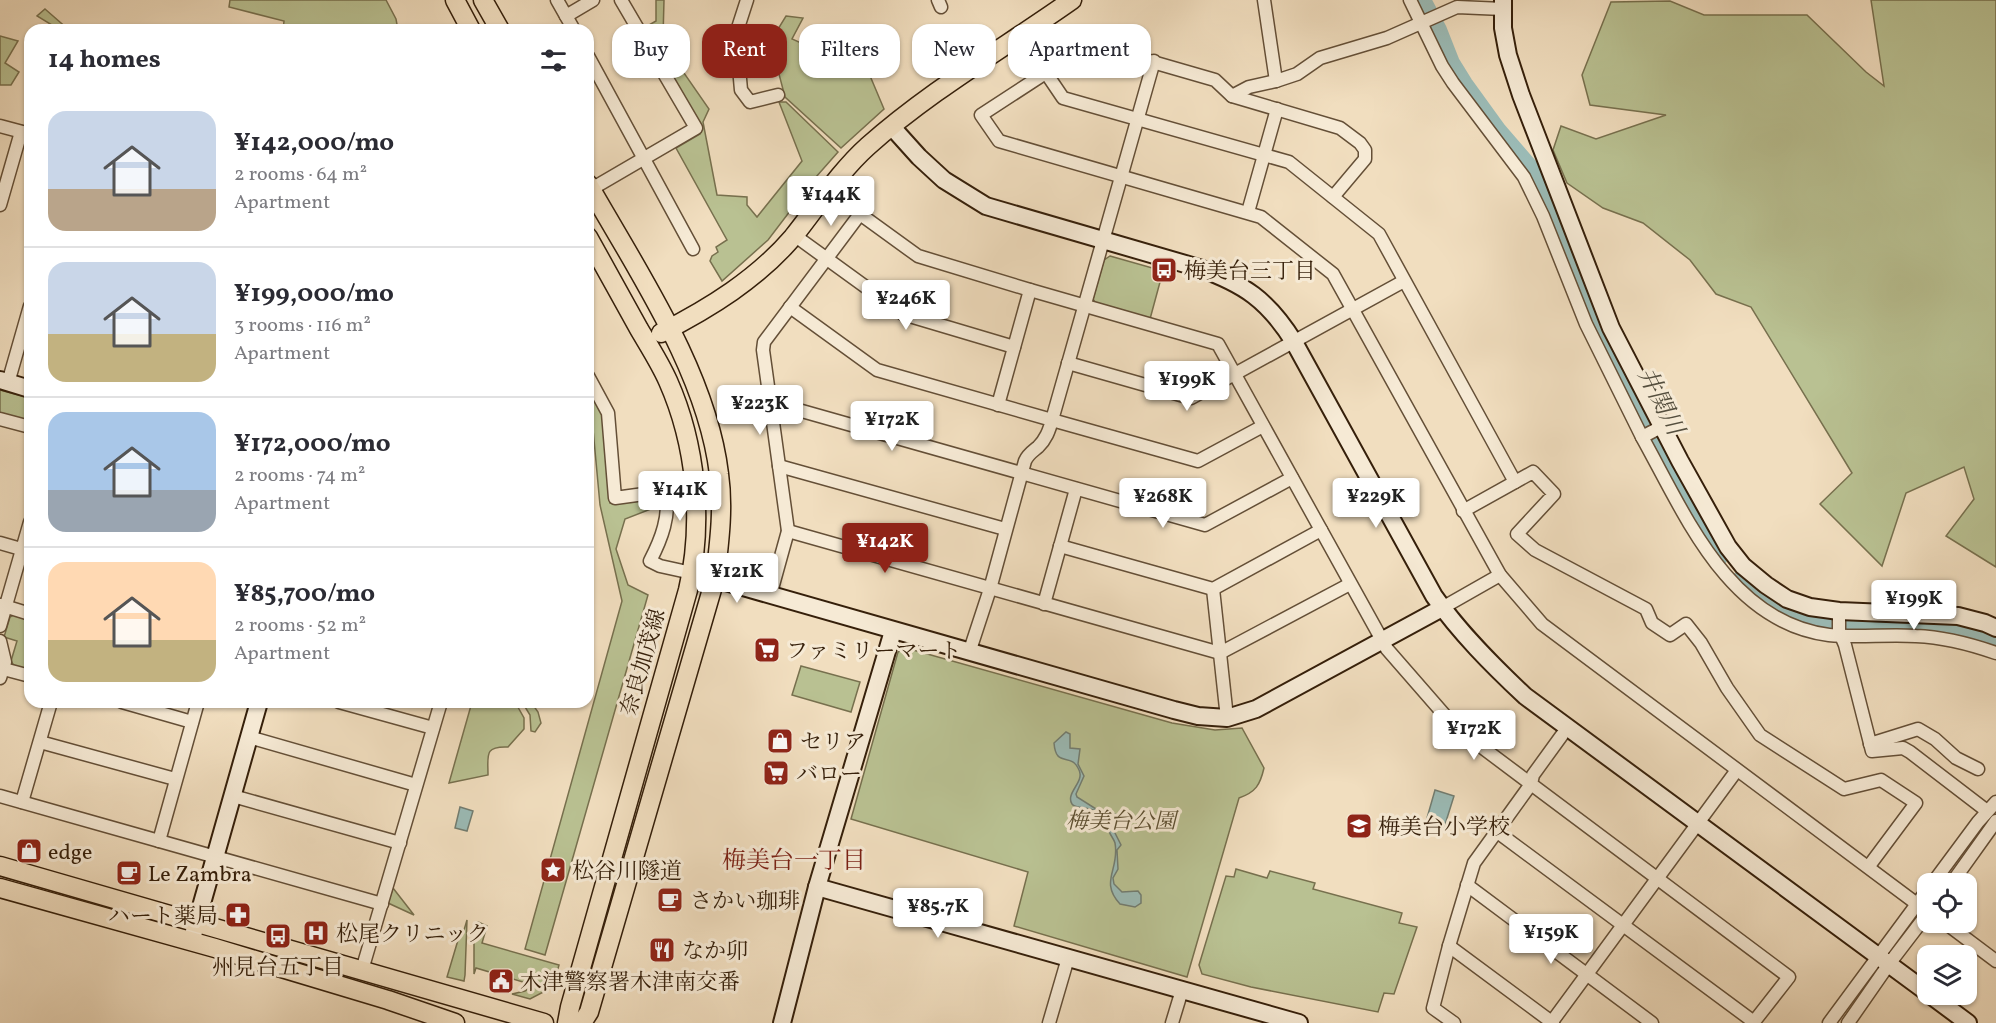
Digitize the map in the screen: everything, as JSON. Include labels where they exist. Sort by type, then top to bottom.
[{"type":"main road","points":[[455,0],[468,24]]},
{"type":"main road","points":[[483,0],[497,24]]},
{"type":"main road","points":[[1038,24],[1072,0]]},
{"type":"main road","points":[[646,341],[734,291],[749,279],[794,235],[823,195],[868,147],[915,108],[1008,45]]},
{"type":"main road","name":"奈良加茂線","points":[[582,1023],[589,1012],[715,579],[721,511],[717,455],[700,396],[670,329],[594,197]]},
{"type":"main road","name":"奈良加茂線","points":[[567,1023],[692,573],[695,528],[695,487],[690,452],[681,416],[668,380],[594,248]]},
{"type":"main road","points":[[0,866],[544,1023]]},
{"type":"main road","points":[[0,888],[377,996],[455,1023]]},
{"type":"street","points":[[557,0],[571,24]]},
{"type":"street","points":[[566,16],[594,0]]},
{"type":"street","points":[[594,185],[696,128],[621,0]]},
{"type":"street","points":[[747,0],[736,34],[741,90],[750,102],[778,95]]},
{"type":"street","points":[[1264,0],[1276,81]]},
{"type":"street","points":[[1410,0],[1424,22],[1442,66],[1524,177],[1543,216],[1586,324],[1651,432],[1743,566],[1787,599],[1810,607],[1839,625],[1940,638],[1967,643],[1996,653]]},
{"type":"street","points":[[1232,96],[1249,87],[1297,74],[1320,58],[1387,38],[1457,7],[1503,5],[1503,28],[1508,55],[1651,432],[1691,525],[1734,586],[1757,605],[1789,624],[1827,634],[1839,625],[1958,616],[1996,628]]},
{"type":"street","points":[[1151,60],[1215,80],[1232,96],[1340,128],[1360,143],[1365,150],[1365,159],[1333,197]]},
{"type":"street","points":[[969,653],[990,589],[1026,458],[1044,440],[1052,420],[1154,61]]},
{"type":"street","points":[[594,67],[693,249]]},
{"type":"street","points":[[1038,78],[981,115],[999,141],[1261,217],[1333,274],[1500,575],[1542,624],[1917,904],[1848,1023]]},
{"type":"street","points":[[1049,78],[1063,98],[1289,162],[1379,234],[1515,482]]},
{"type":"street","points":[[1248,212],[1277,109]]},
{"type":"street","points":[[0,126],[24,132]]},
{"type":"street","points":[[892,127],[931,169],[971,199],[1002,213],[1199,268],[1228,279],[1266,304],[1294,342],[1393,526],[1442,608],[1480,653],[1525,696],[1917,986]]},
{"type":"street","points":[[0,205],[2,191],[24,138]]},
{"type":"street","points":[[770,596],[788,531],[762,350],[764,342],[860,214],[918,256],[1218,344],[1387,650],[1455,727],[1789,977],[1754,1023],[1496,831]]},
{"type":"street","points":[[794,235],[903,314],[1014,347]]},
{"type":"street","points":[[1068,363],[1191,398],[1404,281]]},
{"type":"street","points":[[998,405],[1030,290]]},
{"type":"street","points":[[790,307],[877,370],[1198,461],[1263,426]]},
{"type":"street","points":[[24,323],[4,381],[24,387]]},
{"type":"street","points":[[594,387],[608,413],[615,498],[695,487]]},
{"type":"street","points":[[770,402],[1205,525],[1292,478]]},
{"type":"street","points":[[1,421],[24,427]]},
{"type":"street","points":[[779,466],[1005,529]]},
{"type":"street","points":[[1463,511],[1533,472],[1554,494],[1517,534],[1535,550],[1646,609],[1652,623],[1670,635],[1686,624],[1701,643],[1727,688],[1761,735],[1844,789],[1881,780],[1916,803],[1869,866]]},
{"type":"street","points":[[1044,604],[1076,489]]},
{"type":"street","points":[[666,491],[669,507],[661,540],[650,561],[660,566],[692,573]]},
{"type":"street","points":[[1060,546],[1213,589],[1321,530]]},
{"type":"street","points":[[788,531],[1220,653],[1350,584]]},
{"type":"street","points":[[0,543],[24,549]]},
{"type":"street","points":[[0,626],[3,606],[24,555]]},
{"type":"street","points":[[715,579],[1174,710],[1198,716],[1227,718],[1256,709],[1500,575]]},
{"type":"street","points":[[1213,589],[1227,718]]},
{"type":"street","points":[[3,606],[24,612]]},
{"type":"street","points":[[1839,625],[1872,751],[1903,748],[1991,807],[1940,873]]},
{"type":"street","points":[[782,1023],[817,887],[893,631]]},
{"type":"street","points":[[0,641],[5,662],[1,671],[24,675]]},
{"type":"street","points":[[22,802],[49,708]]},
{"type":"street","points":[[143,708],[192,722]]},
{"type":"street","points":[[159,841],[196,708]]},
{"type":"street","points":[[192,942],[257,708]]},
{"type":"street","points":[[361,708],[433,728]]},
{"type":"street","points":[[362,970],[439,708]]},
{"type":"street","points":[[1870,744],[1918,729],[1935,738],[1956,758],[1978,769]]},
{"type":"street","points":[[1454,1023],[1433,1008],[1474,863],[1531,784],[1533,775],[1562,735]]},
{"type":"street","points":[[249,737],[416,785]]},
{"type":"street","points":[[40,742],[175,780]]},
{"type":"street","points":[[1449,945],[1552,1023],[1737,770]]},
{"type":"street","points":[[232,795],[400,843]]},
{"type":"street","points":[[0,796],[382,904]]},
{"type":"street","points":[[1959,873],[1995,827]]},
{"type":"street","points":[[1467,885],[1652,1023]]},
{"type":"street","points":[[817,887],[1299,1023]]},
{"type":"street","points":[[1829,1023],[1917,925]]},
{"type":"street","points":[[1959,933],[1996,961]]},
{"type":"street","points":[[1049,1023],[1068,958]]},
{"type":"street","points":[[1172,1023],[1182,990]]},
{"type":"street","points":[[1943,1005],[1968,1023]]},
{"type":"green space","points":[[230,0],[386,0],[397,24],[284,24],[284,21],[229,7]]},
{"type":"green space","points":[[656,0],[664,0],[663,24],[651,24],[656,21]]},
{"type":"green space","points":[[1871,0],[1996,0],[1996,567],[1946,536],[1974,499],[1964,467],[1906,493],[1882,566],[1820,504],[1852,473],[1751,307],[1716,294],[1690,260],[1643,223],[1603,208],[1567,183],[1553,150],[1561,126],[1596,139],[1666,115],[1590,105],[1582,75],[1611,2],[1670,1],[1704,15],[1807,15],[1866,72],[1884,86]]},
{"type":"green space","points":[[45,9],[62,24],[50,24],[37,16]]},
{"type":"green space","points":[[786,16],[803,18],[792,39],[799,42],[799,78],[871,78],[884,109],[841,148],[785,97],[780,78],[787,78],[787,24],[781,24]]},
{"type":"green space","points":[[0,36],[18,41],[5,63],[19,72],[11,85],[0,85]]},
{"type":"green space","points":[[669,78],[687,78],[709,109],[703,122],[717,195],[747,197],[747,205],[757,217],[802,161],[779,102],[786,102],[838,152],[768,240],[722,281],[710,261],[712,256],[718,252],[716,247],[727,240],[676,148],[700,134]]},
{"type":"green space","points":[[1110,256],[1163,271],[1150,319],[1096,304],[1093,299],[1104,260]]},
{"type":"green space","points":[[0,390],[24,396],[24,421],[0,415]]},
{"type":"green space","points":[[594,396],[604,416],[610,503],[657,497],[663,501],[665,508],[656,507],[625,519],[616,549],[628,585],[648,595],[545,955],[525,949],[622,601],[600,505],[594,440]]},
{"type":"green space","points":[[15,614],[24,617],[24,669],[14,666],[11,661],[17,641],[4,637],[10,617]]},
{"type":"green space","name":"梅美台公園","points":[[906,648],[1172,723],[1215,730],[1242,728],[1264,768],[1256,787],[1239,798],[1187,977],[1014,926],[1028,872],[851,819],[898,652]]},
{"type":"green space","points":[[801,666],[860,682],[851,712],[792,695]]},
{"type":"green space","points":[[470,708],[518,708],[524,718],[524,729],[508,747],[491,750],[488,757],[488,775],[449,783]]},
{"type":"green space","points":[[526,708],[535,708],[541,723],[535,732],[531,731],[530,715]]},
{"type":"green space","points":[[1236,869],[1267,878],[1270,871],[1315,883],[1313,889],[1402,913],[1399,923],[1417,927],[1394,994],[1384,993],[1378,1012],[1251,987],[1202,974],[1199,965],[1226,876],[1234,877]]},
{"type":"green space","points":[[393,888],[414,915],[388,903]]},
{"type":"green space","points":[[467,920],[464,981],[447,977],[461,930],[464,930]]},
{"type":"green space","points":[[478,922],[487,926],[482,943],[559,965],[553,987],[530,999],[512,994],[525,991],[533,985],[476,968],[474,974],[474,925]]},
{"type":"water","points":[[1066,732],[1070,734],[1070,748],[1080,749],[1078,764],[1084,776],[1076,794],[1077,797],[1096,809],[1117,816],[1113,829],[1121,845],[1117,850],[1118,869],[1113,878],[1114,884],[1122,892],[1138,891],[1141,895],[1141,903],[1135,907],[1120,904],[1111,889],[1116,852],[1115,843],[1104,817],[1095,811],[1072,804],[1071,796],[1079,779],[1079,770],[1072,761],[1058,756],[1054,743]]},
{"type":"water","points":[[1435,790],[1454,796],[1443,831],[1425,825]]},
{"type":"water","points":[[460,807],[473,811],[467,831],[455,828]]},
{"type":"waterway","name":"井関川","points":[[1422,0],[1438,30],[1451,63],[1464,84],[1540,184],[1625,385],[1718,559]]},
{"type":"waterway","name":"井関川","points":[[1739,581],[1772,606],[1800,620],[1833,626],[1952,632],[1996,645]]},
{"type":"place","name":"梅美台三丁目","points":[[1164,270]]},
{"type":"place","name":"ファミリーマート","points":[[767,650]]},
{"type":"place","name":"セリア","points":[[780,741]]},
{"type":"place","name":"バロー","points":[[776,773]]},
{"type":"place","name":"梅美台小学校","points":[[1359,826]]},
{"type":"place","name":"edge","points":[[29,851]]},
{"type":"place","name":"松谷川隧道","points":[[553,870]]},
{"type":"place","name":"Le Zambra","points":[[129,873]]},
{"type":"place","name":"さかい珈琲","points":[[670,900]]},
{"type":"place","name":"ハート薬局","points":[[238,915]]},
{"type":"place","name":"松尾クリニック","points":[[316,933]]},
{"type":"place","name":"州見台五丁目","points":[[278,936]]},
{"type":"place","name":"なか卯","points":[[662,950]]},
{"type":"place","name":"木津警察署木津南交番","points":[[501,981]]},
{"type":"district","name":"梅美台一丁目","points":[[794,860]]}]
